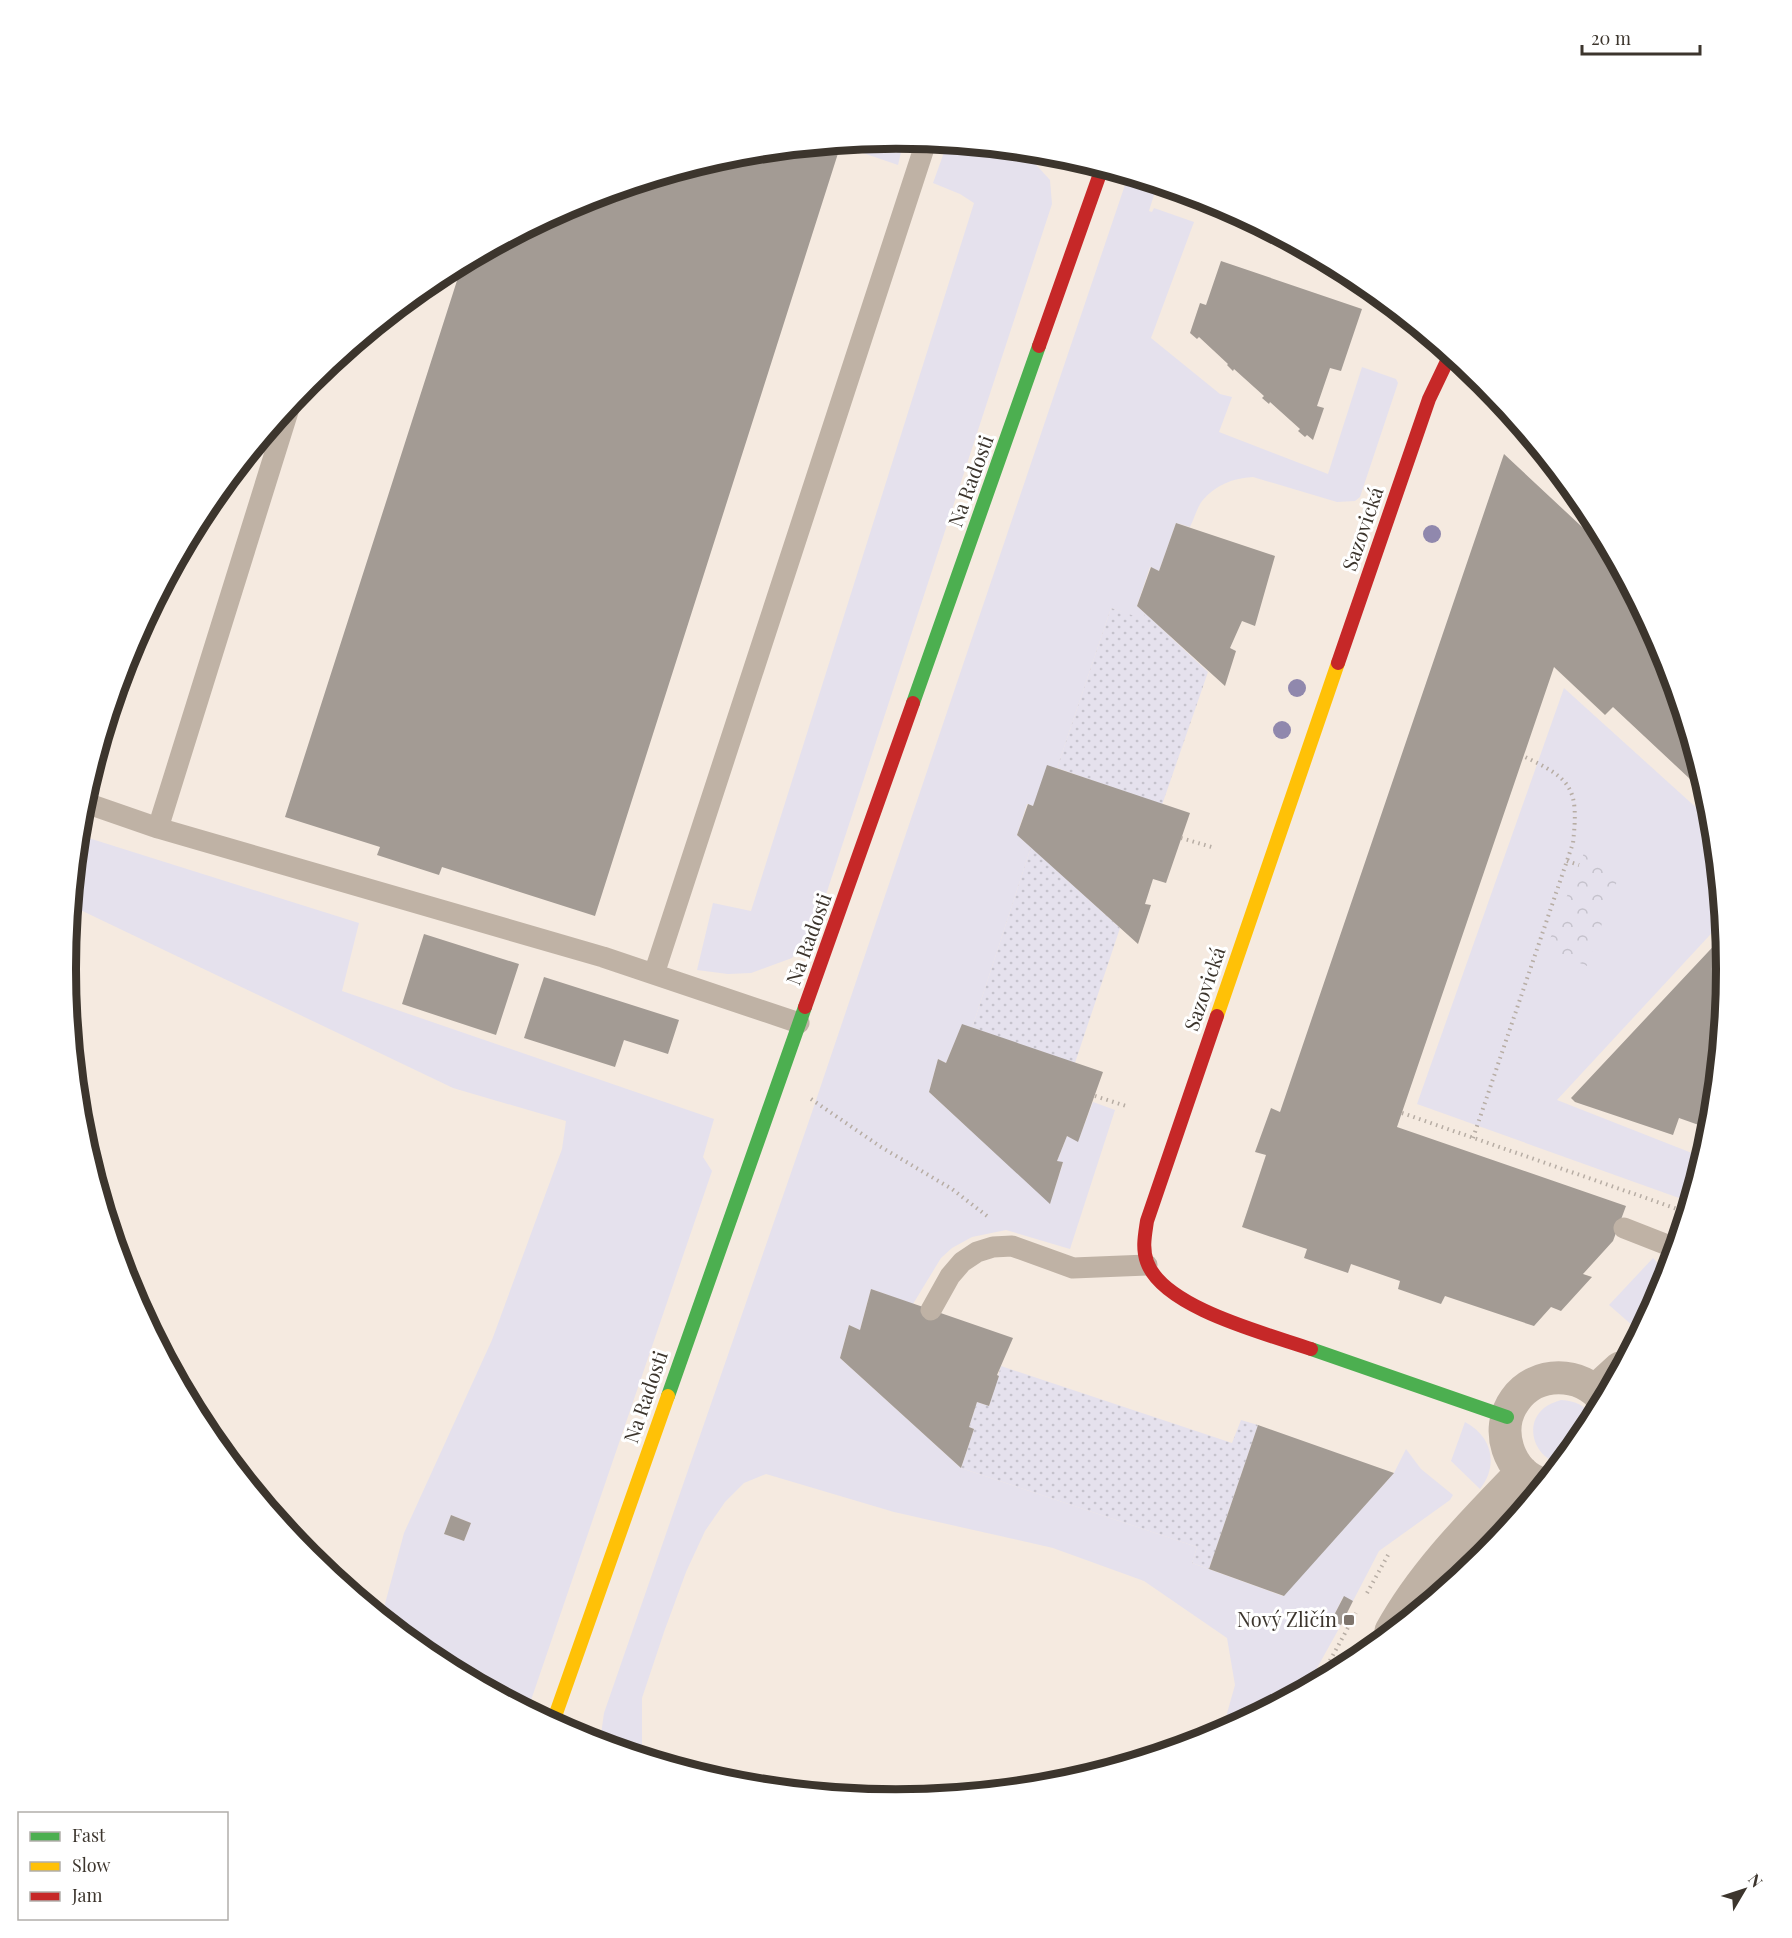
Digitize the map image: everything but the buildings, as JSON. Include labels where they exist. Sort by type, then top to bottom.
[{"type":"street","name":"Na Radosti","points":[[556,1714],[1100,175]]},
{"type":"street","name":"Sazovická","points":[[1147,1265],[1144,1250],[1147,1221],[1425,410],[1446,363]]},
{"type":"street","points":[[1147,1265],[1157,1281],[1172,1295],[1208,1313],[1507,1417]]},
{"type":"street","points":[[1400,1615],[1451,1548],[1532,1478],[1512,1460],[1506,1447],[1507,1417],[1515,1400],[1527,1387],[1544,1379],[1562,1377],[1580,1381],[1597,1393]]},
{"type":"lane","points":[[654,974],[923,150]]},
{"type":"lane","points":[[158,828],[284,425]]},
{"type":"lane","points":[[93,805],[158,828],[580,950],[799,1023]]},
{"type":"lane","points":[[1624,1228],[1667,1245]]},
{"type":"lane","points":[[931,1310],[950,1276],[963,1262],[977,1252],[993,1247],[1012,1246],[1073,1268],[1147,1265]]},
{"type":"path","points":[[1473,1138],[1573,843],[1575,820],[1572,793],[1559,774],[1523,756]]},
{"type":"path","points":[[1181,838],[1215,848]]},
{"type":"path","points":[[1567,861],[1579,865]]},
{"type":"path","points":[[780,1078],[881,1147],[952,1189],[999,1224],[1012,1246]]},
{"type":"path","points":[[1095,1096],[1126,1106]]},
{"type":"path","points":[[1402,1113],[1679,1210]]},
{"type":"green space","points":[[902,149],[898,165],[863,153],[864,150]]},
{"type":"green space","points":[[945,151],[1033,162],[1050,180],[1052,204],[820,913],[792,958],[751,973],[728,974],[697,970],[713,903],[751,911],[974,203],[960,194],[933,183]]},
{"type":"green space","points":[[1126,183],[1155,192],[1149,211],[1152,212],[1154,208],[1194,222],[1151,338],[1220,394],[1232,397],[1219,432],[1328,474],[1362,367],[1396,379],[1398,383],[1360,497],[1355,501],[1337,502],[1253,477],[1225,483],[1207,495],[1200,504],[1190,527],[1176,523],[1159,571],[1150,567],[1137,606],[1145,613],[1143,620],[1111,608],[1057,768],[1033,806],[1027,804],[1017,835],[1031,847],[972,1028],[962,1025],[946,1063],[938,1059],[929,1092],[1050,1203],[1063,1163],[1057,1161],[1067,1136],[1078,1141],[1093,1102],[1115,1110],[1070,1249],[1006,1230],[972,1237],[952,1248],[941,1258],[913,1304],[871,1289],[860,1330],[849,1325],[840,1358],[961,1468],[1197,1547],[1192,1563],[1283,1596],[1394,1473],[1406,1449],[1421,1469],[1453,1495],[1450,1500],[1379,1551],[1353,1601],[1343,1597],[1331,1621],[1341,1625],[1317,1668],[1320,1670],[1225,1719],[1235,1685],[1227,1638],[1144,1581],[1053,1548],[894,1512],[766,1474],[744,1483],[725,1502],[705,1531],[686,1572],[642,1698],[642,1748],[601,1733],[604,1713],[811,1115]]},
{"type":"green space","points":[[1111,608],[1143,619],[1145,613],[1208,672],[1162,805],[1057,768]]},
{"type":"green space","points":[[1564,688],[1700,811],[1715,930],[1557,1100],[1694,1154],[1685,1192],[1679,1198],[1417,1104]]},
{"type":"green space","points":[[88,838],[359,923],[342,991],[714,1119],[703,1157],[712,1171],[530,1702],[486,1679],[441,1650],[384,1608],[404,1533],[492,1340],[562,1149],[566,1121],[453,1088],[79,909]],"holes":[[[451,1515],[471,1523],[464,1541],[444,1534]]]},
{"type":"green space","points":[[1031,847],[1120,928],[1075,1063],[972,1028]]},
{"type":"green space","points":[[1584,853],[1622,867],[1587,966],[1546,949]]},
{"type":"green space","points":[[1653,1258],[1659,1267],[1633,1326],[1609,1305]]},
{"type":"green space","points":[[1001,1366],[1232,1443],[1241,1420],[1258,1425],[1209,1569],[1192,1563],[1197,1547],[961,1468],[974,1429],[969,1427],[977,1402],[989,1406]]},
{"type":"green space","points":[[1561,1400],[1571,1401],[1586,1409],[1552,1460],[1538,1448],[1533,1432],[1538,1415],[1552,1403]]},
{"type":"green space","points":[[1465,1422],[1481,1435],[1490,1452],[1489,1470],[1480,1489],[1451,1461]]},
{"type":"traffic: fast","points":[[913,703],[1039,346]]},
{"type":"traffic: fast","points":[[668,1396],[805,1007]]},
{"type":"traffic: fast","points":[[1311,1349],[1507,1417]]},
{"type":"traffic: slow","points":[[1217,1016],[1338,663]]},
{"type":"traffic: slow","points":[[556,1714],[668,1396]]},
{"type":"traffic: jam","points":[[1039,346],[1100,175]]},
{"type":"traffic: jam","points":[[1338,663],[1429,399],[1446,363]]},
{"type":"traffic: jam","points":[[805,1007],[913,703]]},
{"type":"traffic: jam","points":[[1217,1016],[1147,1221],[1144,1242],[1145,1257],[1157,1278],[1173,1293],[1195,1306],[1244,1327],[1311,1349]]},
{"type":"place","name":"Nový Zličín","points":[[1349,1620]]}]
